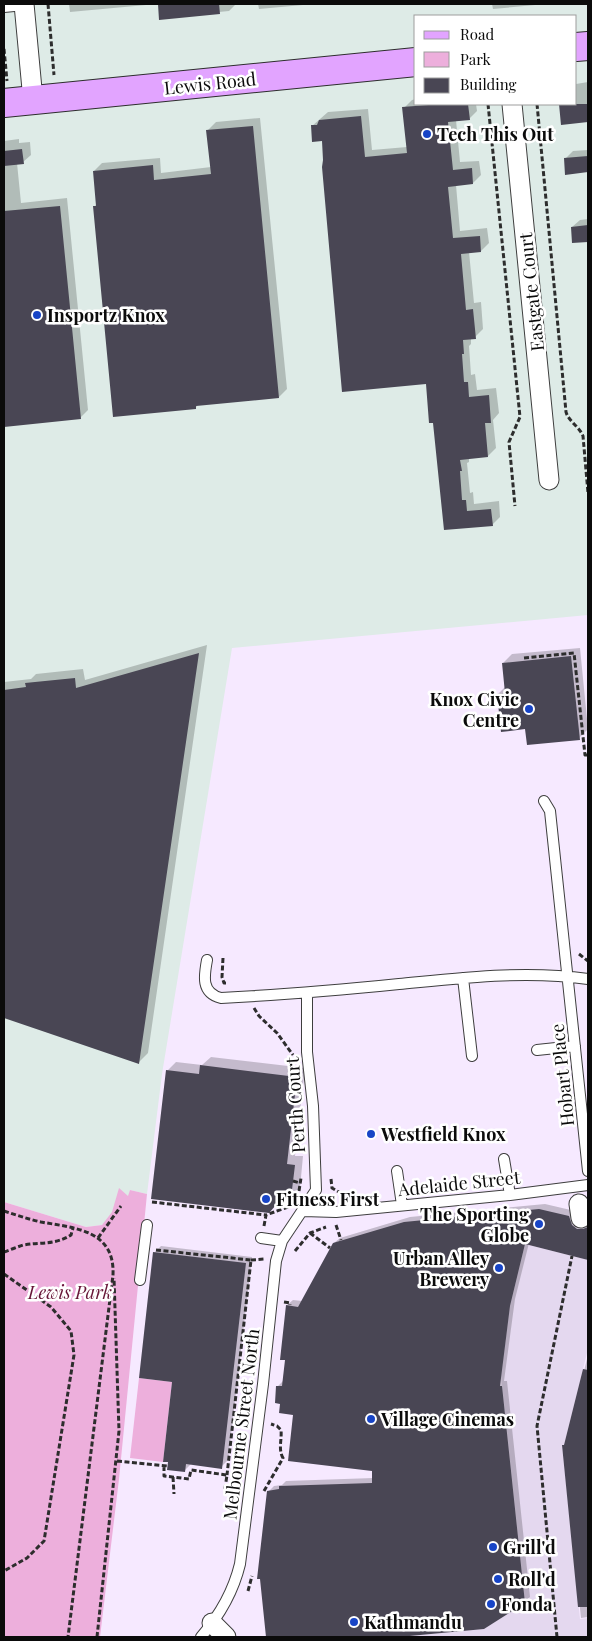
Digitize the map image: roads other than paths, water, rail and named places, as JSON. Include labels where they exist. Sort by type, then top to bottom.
[{"type":"street","points":[[24,4],[33,100]]},
{"type":"street","name":"Lewis Road","points":[[5,92],[33,100],[414,62]]},
{"type":"street","name":"Eastgate Court","points":[[512,105],[549,480]]},
{"type":"street","points":[[207,1630],[226,1637]]},
{"type":"lane","points":[[4,7],[24,4]]},
{"type":"lane","name":"Hobart Place","points":[[544,801],[550,811],[588,1172]]},
{"type":"lane","points":[[207,960],[204,982],[210,993],[221,998],[307,993],[497,976],[568,976],[588,979]]},
{"type":"lane","points":[[463,978],[472,1056]]},
{"type":"lane","name":"Perth Court","points":[[303,1211],[316,1190],[313,1106],[307,1052],[307,993]]},
{"type":"lane","points":[[536,1050],[575,1046]]},
{"type":"lane","points":[[504,1159],[510,1195]]},
{"type":"lane","points":[[397,1171],[402,1205]]},
{"type":"lane","name":"Adelaide Street","points":[[303,1211],[336,1212],[510,1195],[588,1185]]},
{"type":"lane","name":"Melbourne Street North","points":[[207,1630],[228,1599],[238,1574],[276,1261],[282,1241],[303,1211]]},
{"type":"lane","points":[[140,1280],[147,1225]]},
{"type":"lane","points":[[261,1238],[282,1241]]},
{"type":"place","name":"Tech This Out","points":[[427,134]]},
{"type":"place","name":"Insportz Knox","points":[[37,315]]},
{"type":"place","name":"Knox Civic Centre","points":[[529,709]]},
{"type":"place","name":"Westfield Knox","points":[[371,1134]]},
{"type":"place","name":"Fitness First","points":[[266,1199]]},
{"type":"place","name":"The Sporting Globe","points":[[539,1224]]},
{"type":"place","name":"Urban Alley Brewery","points":[[499,1268]]},
{"type":"place","name":"Village Cinemas","points":[[371,1419]]},
{"type":"place","name":"Grill'd","points":[[493,1547]]},
{"type":"place","name":"Roll'd","points":[[498,1579]]},
{"type":"place","name":"Fonda","points":[[491,1604]]},
{"type":"place","name":"Kathmandu","points":[[354,1622]]},
{"type":"park label","name":"Lewis Park","points":[[70,1292]]}]
